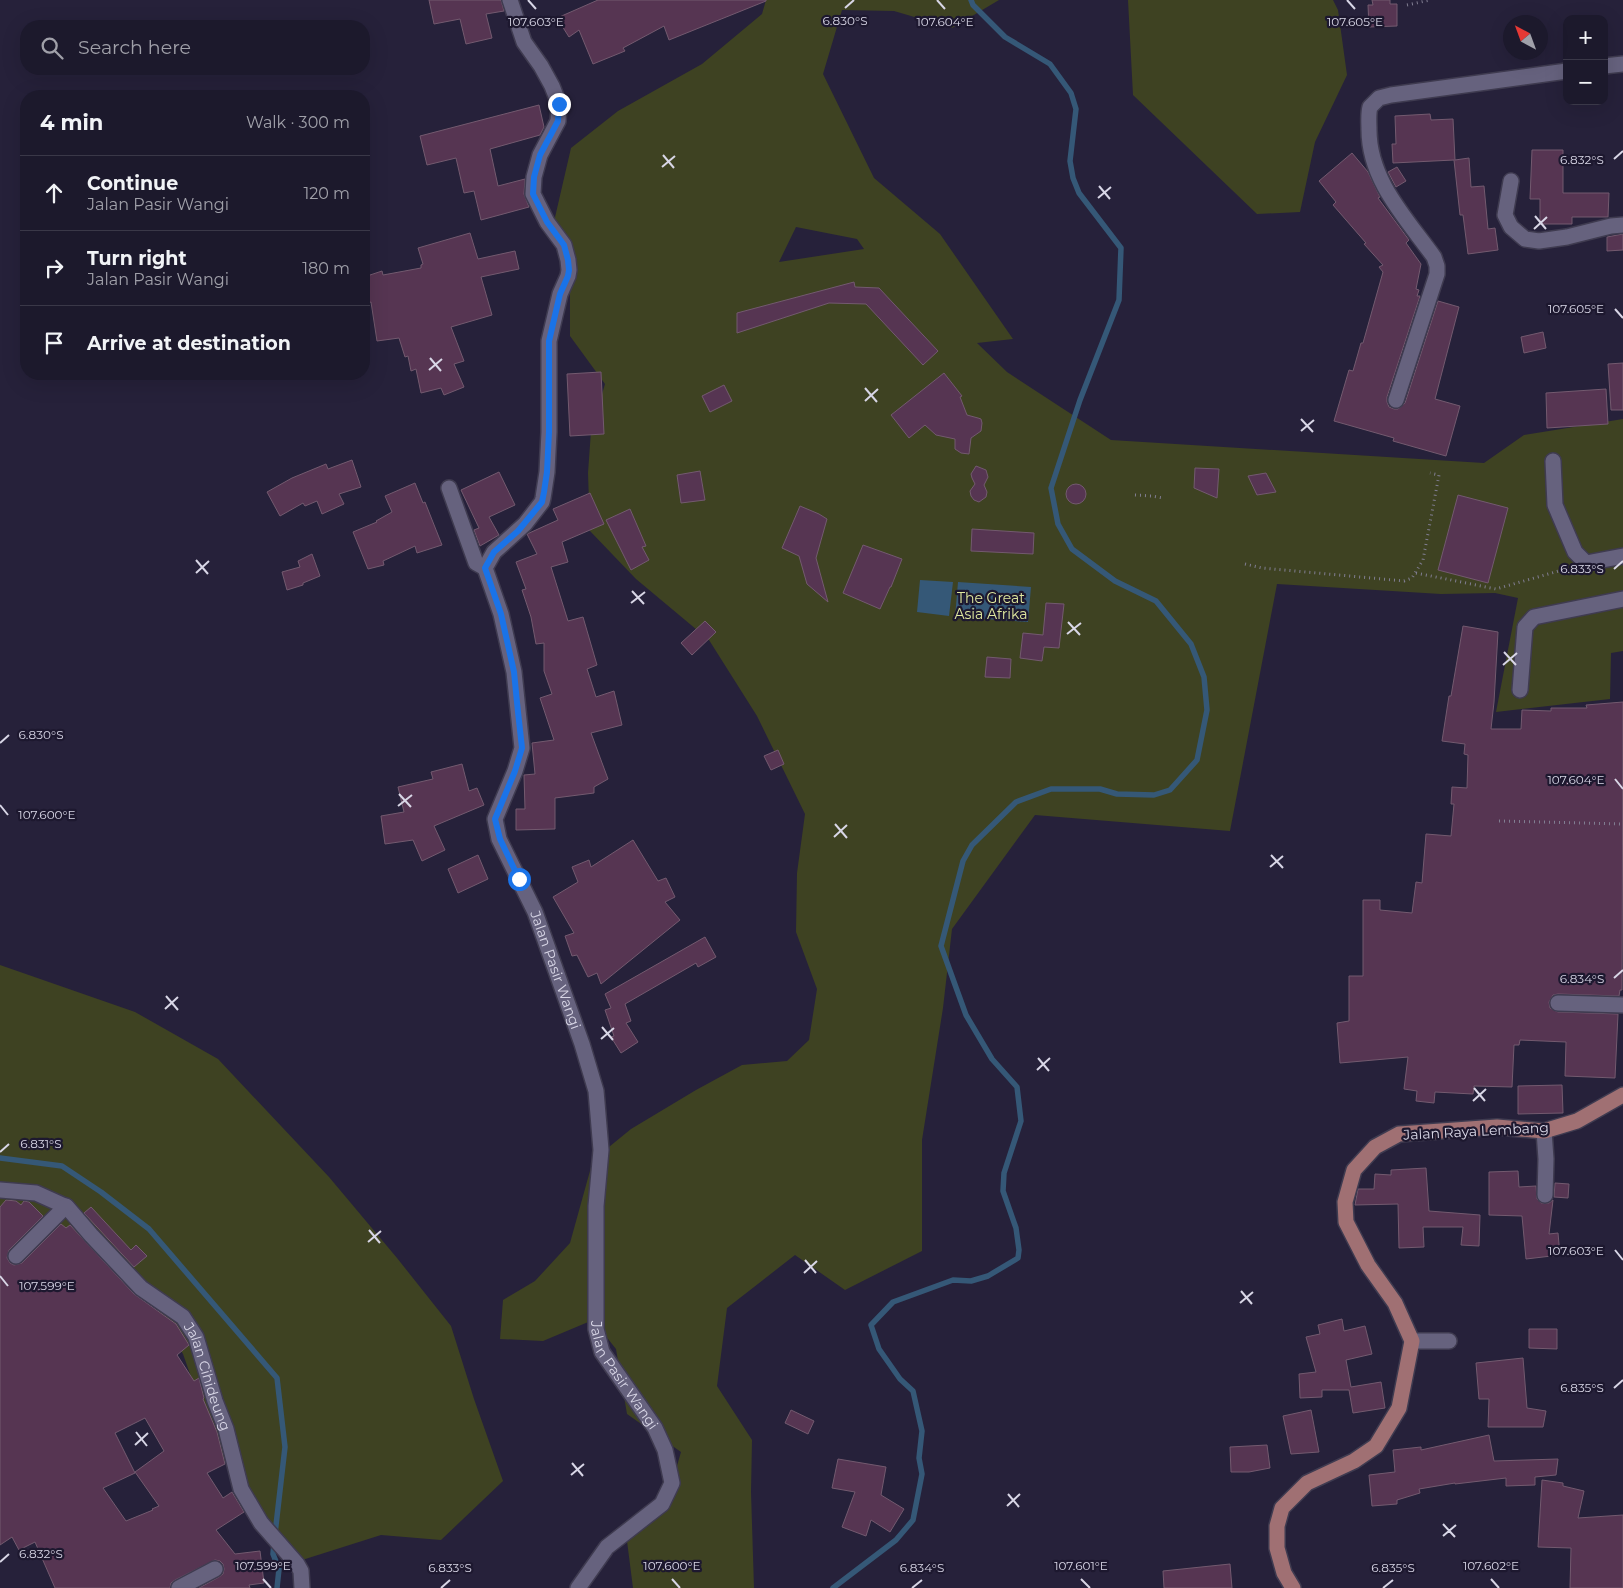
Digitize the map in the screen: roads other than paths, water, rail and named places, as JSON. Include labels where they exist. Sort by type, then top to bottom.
[{"type":"main road","name":"Jalan Raya Lembang","points":[[1412,1341],[1395,1303],[1368,1265],[1346,1222],[1346,1202],[1354,1170],[1375,1147],[1399,1134],[1497,1127],[1544,1131],[1577,1121],[1623,1096]]},
{"type":"main road","points":[[1293,1588],[1284,1573],[1277,1548],[1277,1526],[1282,1508],[1307,1483],[1354,1461],[1376,1446],[1399,1408],[1412,1341]]},
{"type":"street","points":[[485,568],[494,552],[524,524],[542,502],[547,472],[549,432],[549,341],[560,294],[569,270],[564,245],[547,222],[533,194],[534,177],[540,155],[558,121],[559,104],[541,66],[524,42],[510,0]]},
{"type":"street","points":[[1608,66],[1623,64]]},
{"type":"street","points":[[1396,400],[1437,274],[1437,266],[1434,257],[1390,197],[1373,163],[1369,141],[1370,107],[1379,98],[1391,95],[1563,72]]},
{"type":"street","points":[[1511,181],[1505,215],[1511,227],[1525,239],[1540,241],[1623,225]]},
{"type":"street","points":[[1553,461],[1556,505],[1575,552],[1586,563],[1623,556]]},
{"type":"street","name":"Jalan Pasir Wangi","points":[[449,488],[476,564],[485,568],[501,614],[514,672],[522,748],[515,771],[495,819],[500,839],[535,912],[582,1044],[596,1091],[601,1150],[596,1206],[596,1329],[602,1352],[655,1428],[665,1450],[672,1483],[662,1504],[607,1547],[578,1588]]},
{"type":"street","points":[[1520,690],[1525,627],[1534,617],[1623,600]]},
{"type":"street","points":[[1558,1003],[1623,1004]]},
{"type":"street","points":[[1544,1131],[1546,1159],[1545,1195]]},
{"type":"street","name":"Jalan Cihideung","points":[[0,1190],[36,1193],[66,1206],[90,1235],[141,1288],[183,1317],[196,1337],[215,1401],[226,1429],[241,1489],[261,1523],[297,1564],[301,1571],[302,1588]]},
{"type":"street","points":[[16,1256],[66,1206]]},
{"type":"street","points":[[1412,1341],[1449,1341]]},
{"type":"street","points":[[179,1588],[214,1569]]},
{"type":"water","points":[[920,580],[953,582],[949,616],[917,612]]},
{"type":"water","points":[[958,582],[1031,587],[1028,622],[955,617]]},
{"type":"waterway","points":[[833,1588],[896,1540],[913,1520],[922,1474],[919,1458],[922,1431],[913,1391],[900,1379],[879,1349],[871,1325],[893,1302],[953,1280],[971,1281],[988,1276],[1018,1258],[1019,1250],[1016,1228],[1003,1191],[1004,1173],[1021,1121],[1017,1087],[992,1059],[966,1015],[941,946],[963,861],[972,845],[1016,802],[1051,789],[1100,789],[1117,794],[1154,795],[1170,790],[1197,760],[1207,710],[1204,677],[1191,644],[1156,601],[1115,581],[1072,549],[1058,524],[1051,488],[1080,400],[1119,300],[1121,248],[1079,193],[1073,178],[1070,161],[1076,109],[1071,93],[1050,64],[1005,37],[973,5],[971,0]]},
{"type":"waterway","points":[[0,1158],[62,1166],[101,1192],[149,1229],[277,1378],[285,1447],[275,1534]]},
{"type":"waterway","points":[[274,1543],[273,1554],[279,1569],[277,1588]]},
{"type":"park label","name":"The Great Asia Afrika","points":[[991,606]]}]
